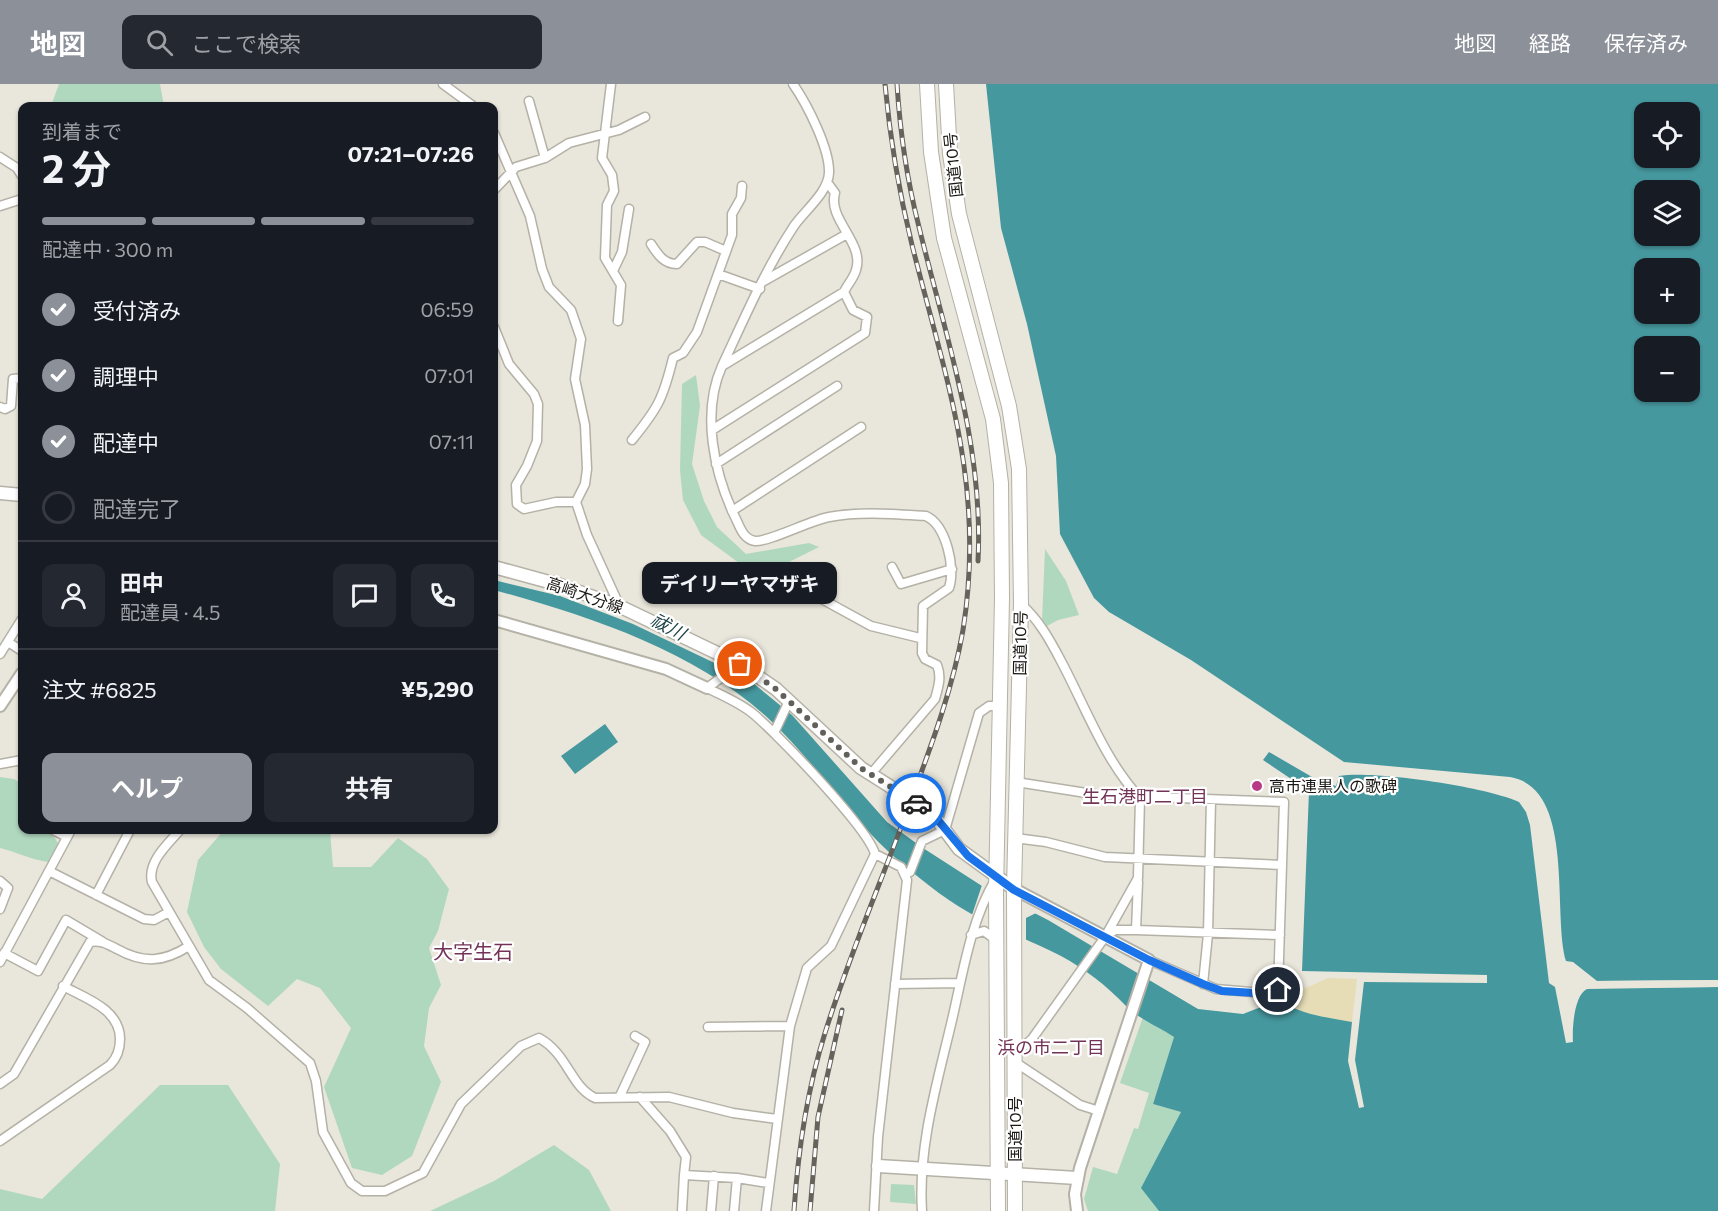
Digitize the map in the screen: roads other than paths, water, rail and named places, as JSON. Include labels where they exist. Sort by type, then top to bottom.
[{"type":"highway","name":"国道10号","points":[[927,84],[931,152],[945,238],[982,377],[998,451],[1002,515],[994,886],[998,1211]]},
{"type":"highway","name":"国道10号","points":[[946,84],[950,154],[964,240],[999,366],[1014,434],[1020,506],[1014,896],[1015,1211]]},
{"type":"main road","points":[[0,493],[18,495]]},
{"type":"main road","name":"高崎大分線","points":[[498,568],[560,585],[621,607],[737,667],[788,703],[870,775],[932,813],[994,886],[1014,896]]},
{"type":"main road","points":[[878,1166],[1077,1178]]},
{"type":"street","points":[[443,84],[455,89],[464,102]]},
{"type":"street","points":[[611,84],[607,132],[602,158],[612,175],[614,191],[607,205],[605,258],[621,285],[618,321]]},
{"type":"street","points":[[793,84],[806,103],[826,154],[829,165],[827,182],[795,225],[761,285],[722,366],[715,384],[712,430],[716,464],[732,511],[744,536],[756,541],[828,517],[855,514],[926,516],[934,522],[949,550],[952,569],[950,588],[923,606],[921,653],[925,659],[937,665],[939,671],[939,685],[935,699],[870,775]]},
{"type":"street","points":[[529,100],[545,158]]},
{"type":"street","points":[[498,186],[512,170],[545,158],[569,143],[619,130],[645,117]]},
{"type":"street","points":[[498,141],[512,170],[534,228],[542,269],[549,286],[571,310],[580,339],[575,379],[585,425],[587,469],[585,484],[576,502],[586,535],[621,607]]},
{"type":"street","points":[[0,157],[18,170]]},
{"type":"street","points":[[722,366],[844,292],[857,269],[854,251],[833,207],[835,193],[827,182]]},
{"type":"street","points":[[632,440],[655,412],[667,385],[673,358],[683,353],[697,332],[732,235],[732,214],[741,198],[742,186]]},
{"type":"street","points":[[0,206],[18,200]]},
{"type":"street","points":[[613,272],[622,252],[629,209]]},
{"type":"street","points":[[718,274],[761,285],[847,234]]},
{"type":"street","points":[[651,244],[657,255],[668,264],[677,264],[697,242],[705,242],[726,251]]},
{"type":"street","points":[[712,430],[865,333],[867,317],[853,310],[844,292]]},
{"type":"street","points":[[498,337],[509,364],[534,394],[538,404],[537,441],[516,485],[517,504],[524,509],[556,502],[576,502]]},
{"type":"street","points":[[0,407],[5,409],[11,406],[13,379],[18,376]]},
{"type":"street","points":[[716,464],[837,386]]},
{"type":"street","points":[[732,511],[861,427]]},
{"type":"street","points":[[892,567],[901,584],[952,569]]},
{"type":"street","points":[[820,571],[809,592],[871,626],[920,638]]},
{"type":"street","points":[[1020,604],[1042,628],[1115,761],[1140,798],[1136,930]]},
{"type":"street","points":[[498,621],[666,669],[709,686],[746,709],[775,731],[862,829],[875,854],[897,864],[908,874]]},
{"type":"street","points":[[0,654],[10,643],[18,627]]},
{"type":"street","points":[[10,643],[18,648]]},
{"type":"street","points":[[709,686],[737,667]]},
{"type":"street","points":[[0,706],[18,679]]},
{"type":"street","points":[[775,731],[788,703]]},
{"type":"street","points":[[874,1211],[878,1137],[908,874],[922,841],[945,830],[979,713],[989,706],[999,706]]},
{"type":"street","points":[[0,764],[18,761]]},
{"type":"street","points":[[1014,896],[1105,937],[1149,960],[1222,991],[1274,994],[1278,990],[1284,802],[1140,798],[1093,794],[1016,782]]},
{"type":"street","points":[[1203,984],[1208,934],[1211,800]]},
{"type":"street","points":[[68,834],[2,958],[38,971],[66,920],[126,955],[149,960],[165,959],[189,946]]},
{"type":"street","points":[[96,895],[128,834]]},
{"type":"street","points":[[177,834],[159,855],[151,872],[152,882],[209,980],[247,1008],[310,1063],[316,1081],[323,1132],[351,1183],[362,1191],[385,1191],[423,1173],[461,1104],[503,1062],[531,1039],[539,1038],[550,1044],[588,1094],[605,1099],[620,1096],[669,1097],[733,1113],[777,1119]]},
{"type":"street","points":[[1015,838],[1046,842],[1105,857],[1282,865]]},
{"type":"street","points":[[766,1211],[790,1026],[807,968],[831,946],[875,854]]},
{"type":"street","points":[[49,871],[147,920],[154,920],[169,912]]},
{"type":"street","points":[[1099,1111],[1080,1105],[1014,1058],[1032,1039],[1105,937],[1138,879]]},
{"type":"street","points":[[0,881],[8,888],[0,909]]},
{"type":"street","points":[[922,1211],[921,1170],[960,983],[971,935],[994,886]]},
{"type":"street","points":[[1105,937],[1115,930],[1280,935]]},
{"type":"street","points":[[971,935],[984,931],[996,935]]},
{"type":"street","points":[[0,1084],[14,1074],[85,947],[90,942],[104,943]]},
{"type":"street","points":[[1077,1211],[1075,1196],[1077,1178],[1149,960]]},
{"type":"street","points":[[895,984],[960,983]]},
{"type":"street","points":[[0,1141],[110,1065],[118,1053],[119,1031],[110,1014],[63,987]]},
{"type":"street","points":[[708,1027],[790,1026]]},
{"type":"street","points":[[620,1096],[645,1042],[635,1036]]},
{"type":"street","points":[[640,1097],[670,1131],[686,1157],[682,1211]]},
{"type":"street","points":[[684,1176],[714,1176],[768,1183]]},
{"type":"street","points":[[711,1211],[714,1176]]},
{"type":"street","points":[[734,1211],[737,1178]]},
{"type":"water","points":[[986,84],[1718,84],[1718,980],[1597,981],[1573,962],[1566,961],[1562,940],[1558,855],[1553,827],[1545,804],[1531,786],[1510,777],[1344,762],[1191,660],[1109,612],[1094,598],[1060,534],[1056,456],[1027,324],[1001,228]]},
{"type":"water","points":[[498,581],[560,596],[633,624],[748,679],[792,715],[887,822],[982,886],[1048,920],[1198,1009],[1243,1014],[1279,1000],[1305,1012],[1352,1022],[1348,1061],[1359,1108],[1364,1107],[1355,1060],[1364,982],[1487,983],[1487,975],[1302,971],[1309,791],[1263,760],[1269,752],[1319,781],[1336,786],[1339,776],[1377,775],[1457,786],[1503,796],[1519,802],[1526,812],[1530,825],[1549,983],[1555,987],[1566,1043],[1573,1042],[1577,1005],[1579,998],[1587,989],[1718,987],[1718,1211],[1159,1211],[1141,1188],[1181,1112],[1153,1104],[1174,1037],[1130,1010],[1079,966],[975,916],[921,880],[869,832],[787,737],[741,696],[710,675],[640,639],[530,600],[498,591]]},
{"type":"water","points":[[605,724],[618,742],[575,774],[561,756]]},
{"type":"railway","points":[[794,1211],[804,1121],[813,1076],[834,1005],[946,700],[963,630],[969,578],[970,528],[959,434],[903,205],[892,145],[885,84]]},
{"type":"railway","points":[[897,84],[902,138],[911,192],[961,392],[969,434],[978,518],[978,561]]},
{"type":"railway","points":[[810,1211],[818,1117],[842,1010]]},
{"type":"place","name":"デイリーヤマザキ","points":[[740,664]]},
{"type":"place","name":"高市連黒人の歌碑","points":[[1257,786]]},
{"type":"district","name":"生石港町二丁目","points":[[1145,797]]},
{"type":"district","name":"大字生石","points":[[473,952]]},
{"type":"district","name":"浜の市二丁目","points":[[1051,1048]]},
{"type":"water label","name":"祓川","points":[[668,627]]}]
